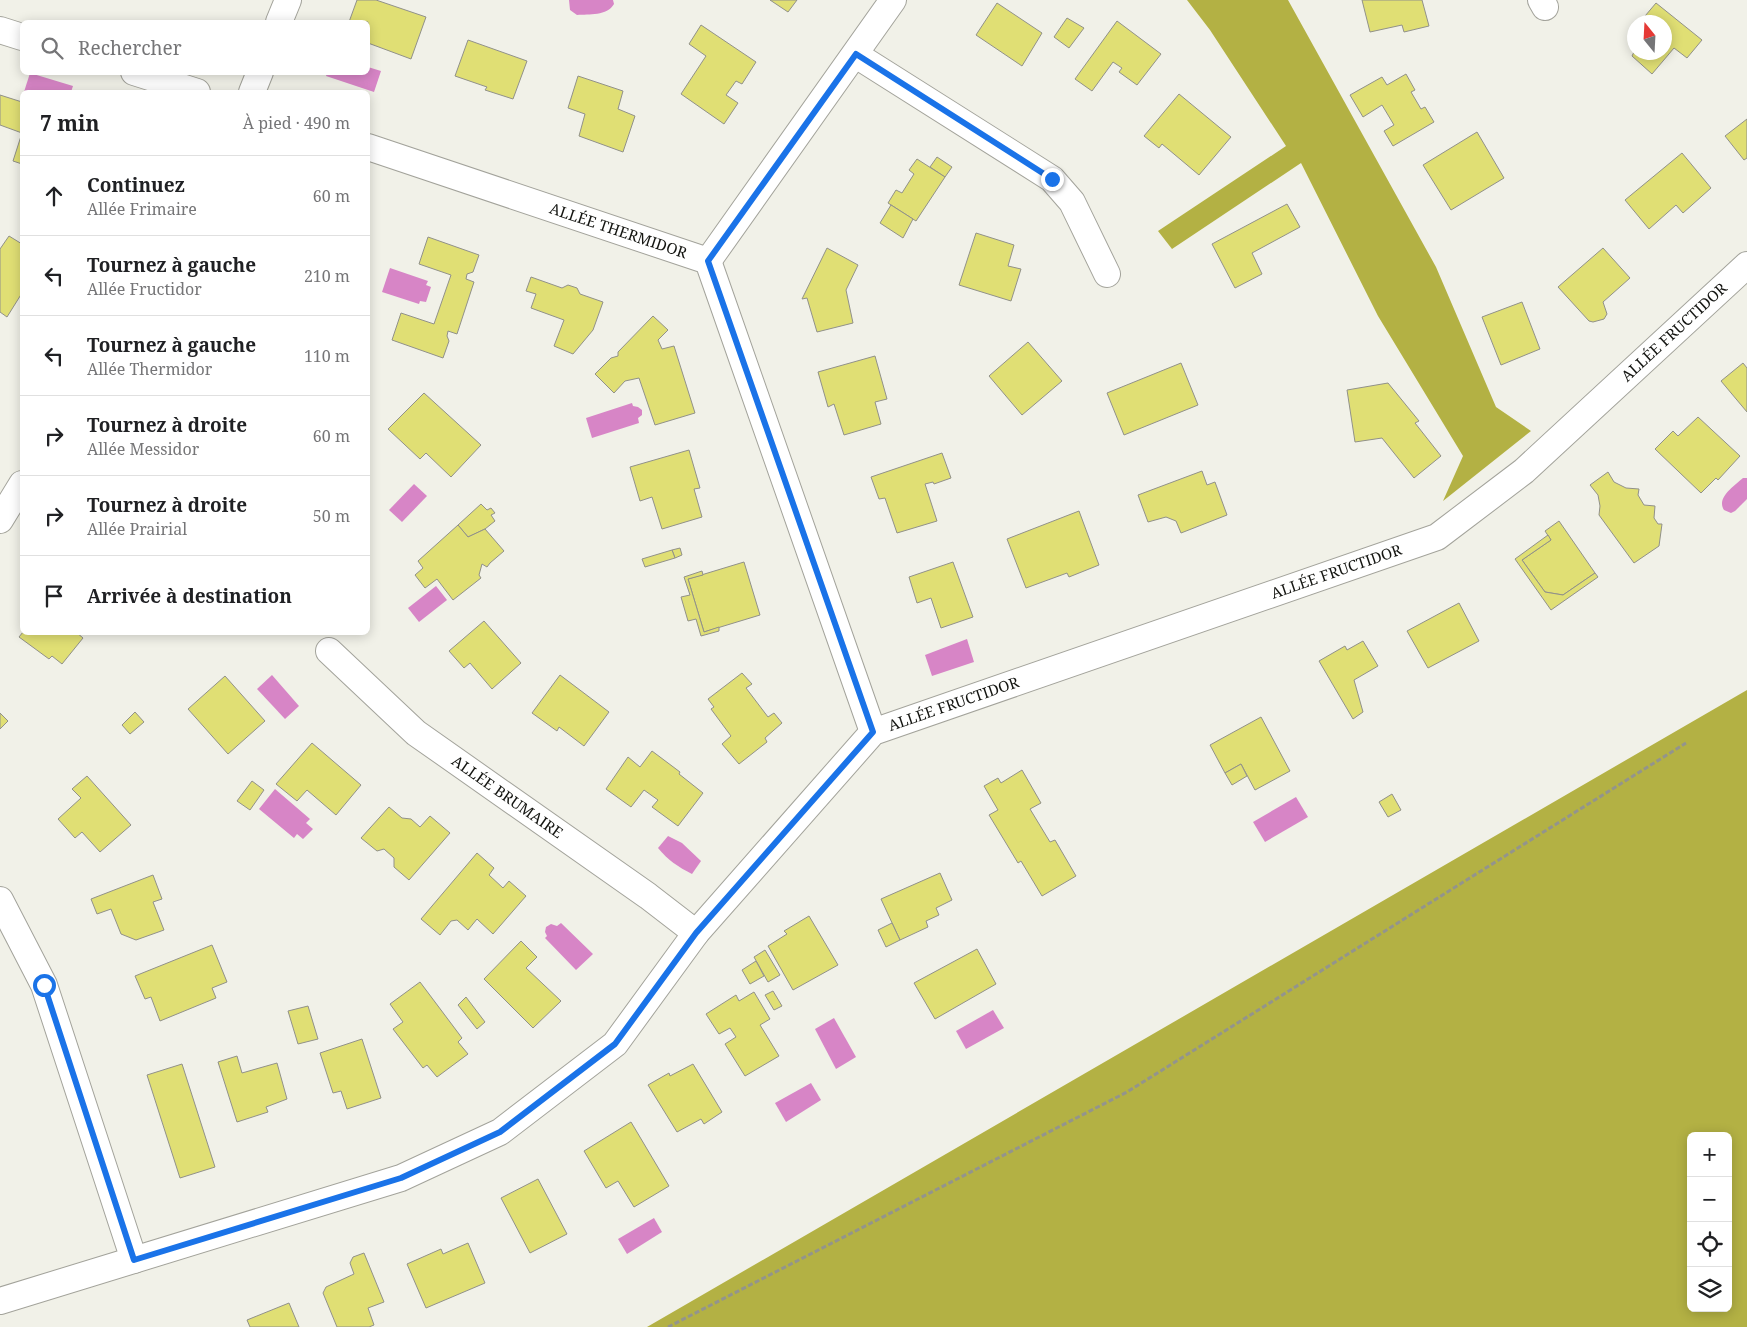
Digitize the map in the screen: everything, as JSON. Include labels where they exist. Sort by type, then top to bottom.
[{"type":"street","points":[[280,20],[288,0]]},
{"type":"street","points":[[873,732],[708,261],[894,0]]},
{"type":"street","points":[[0,30],[20,36]]},
{"type":"street","points":[[856,54],[1052,179],[1072,202],[1107,274]]},
{"type":"street","points":[[143,75],[191,90]]},
{"type":"street","points":[[253,90],[259,75]]},
{"type":"street","name":"ALLÉE THERMIDOR","points":[[370,148],[708,261]]},
{"type":"street","name":"ALLÉE FRUCTIDOR","points":[[0,1302],[401,1178],[500,1132],[615,1044],[696,933],[873,732],[1437,537],[1524,471],[1747,265]]},
{"type":"street","points":[[0,520],[20,487]]},
{"type":"street","name":"ALLÉE BRUMAIRE","points":[[329,651],[416,733],[648,896],[696,933]]},
{"type":"street","points":[[0,900],[44,985],[134,1260]]},
{"type":"path","points":[[668,1327],[1127,1092],[1686,743]]},
{"type":"shaded area","points":[[569,0],[613,0],[614,4],[607,11],[577,15],[570,10]]},
{"type":"shaded area","points":[[1187,0],[1288,0],[1436,267],[1496,407],[1531,431],[1443,501],[1463,456],[1378,316],[1301,163],[1172,249],[1158,231],[1286,146],[1210,30]]},
{"type":"shaded area","points":[[370,68],[381,71],[374,92],[326,76],[370,75]]},
{"type":"shaded area","points":[[29,75],[37,75],[73,86],[72,90],[25,90]]},
{"type":"shaded area","points":[[390,268],[428,281],[426,285],[431,287],[426,302],[420,301],[419,304],[382,292]]},
{"type":"shaded area","points":[[632,403],[633,406],[642,410],[642,415],[638,418],[639,423],[592,438],[586,418]]},
{"type":"shaded area","points":[[1743,478],[1747,478],[1747,499],[1731,513],[1724,510],[1722,501],[1724,497]]},
{"type":"shaded area","points":[[414,484],[427,496],[402,522],[389,510]]},
{"type":"shaded area","points":[[436,586],[447,600],[419,622],[408,608]]},
{"type":"shaded area","points":[[967,639],[974,662],[932,676],[925,655]]},
{"type":"shaded area","points":[[272,675],[299,706],[285,719],[257,689]]},
{"type":"shaded area","points":[[1747,690],[1747,1327],[647,1327]]},
{"type":"shaded area","points":[[275,789],[310,819],[306,823],[313,829],[303,839],[297,834],[294,838],[259,809]]},
{"type":"shaded area","points":[[1296,797],[1308,817],[1265,842],[1253,822]]},
{"type":"shaded area","points":[[668,836],[682,843],[701,861],[692,874],[674,863],[658,848]]},
{"type":"shaded area","points":[[561,923],[593,954],[576,970],[545,938],[547,936],[545,932],[546,927],[551,924],[557,926]]},
{"type":"shaded area","points":[[993,1010],[1004,1028],[966,1049],[956,1031]]},
{"type":"shaded area","points":[[834,1018],[856,1057],[836,1069],[815,1029]]},
{"type":"shaded area","points":[[811,1083],[821,1100],[786,1122],[775,1103]]},
{"type":"shaded area","points":[[654,1218],[662,1232],[627,1254],[618,1239]]},
{"type":"building","points":[[357,0],[376,0],[426,17],[411,59],[370,44],[370,20],[350,20]]},
{"type":"building","points":[[770,0],[797,0],[788,12]]},
{"type":"building","points":[[1362,0],[1422,0],[1429,26],[1404,32],[1402,25],[1370,32]]},
{"type":"building","points":[[997,3],[1042,33],[1022,66],[976,35]]},
{"type":"building","points":[[1656,3],[1671,15],[1646,15]]},
{"type":"building","points":[[1672,16],[1702,40],[1687,58],[1674,48],[1672,50]]},
{"type":"building","points":[[1067,18],[1084,28],[1069,48],[1054,37]]},
{"type":"building","points":[[1117,21],[1161,54],[1137,85],[1119,72],[1122,68],[1113,62],[1092,91],[1075,79]]},
{"type":"building","points":[[701,25],[756,62],[742,84],[736,81],[726,95],[738,103],[724,124],[681,94],[706,56],[689,44]]},
{"type":"building","points":[[468,40],[527,61],[513,99],[485,90],[487,87],[455,76]]},
{"type":"building","points":[[1636,60],[1664,60],[1652,74]]},
{"type":"building","points":[[1406,74],[1415,90],[1411,92],[1421,109],[1425,107],[1434,122],[1393,146],[1384,131],[1394,125],[1382,105],[1363,117],[1350,95],[1382,77],[1387,85]]},
{"type":"building","points":[[578,76],[623,91],[618,109],[635,116],[623,152],[579,136],[585,114],[568,108]]},
{"type":"building","points":[[1179,94],[1231,137],[1199,175],[1162,144],[1159,148],[1144,136]]},
{"type":"building","points":[[0,95],[20,101],[20,132],[0,125]]},
{"type":"building","points":[[1747,119],[1747,158],[1744,160],[1725,136]]},
{"type":"building","points":[[1477,132],[1504,178],[1451,210],[1423,165]]},
{"type":"building","points":[[20,139],[20,163],[13,161]]},
{"type":"building","points":[[1682,153],[1711,188],[1683,213],[1676,205],[1649,229],[1625,200]]},
{"type":"building","points":[[937,157],[952,167],[945,177],[930,167]]},
{"type":"building","points":[[917,159],[945,177],[916,221],[888,203],[896,190],[902,193],[914,174],[909,170]]},
{"type":"building","points":[[1287,204],[1300,227],[1252,253],[1262,274],[1235,288],[1212,244]]},
{"type":"building","points":[[891,205],[913,219],[903,238],[880,223]]},
{"type":"building","points":[[976,233],[1014,245],[1008,266],[1021,269],[1011,301],[959,285]]},
{"type":"building","points":[[9,236],[20,243],[20,296],[7,317],[0,312],[0,249]]},
{"type":"building","points":[[428,237],[479,255],[473,272],[467,274],[466,279],[474,282],[457,334],[448,331],[449,341],[443,358],[392,340],[401,313],[434,324],[451,275],[419,264]]},
{"type":"building","points":[[827,248],[858,265],[846,290],[853,323],[817,332],[807,298],[802,299]]},
{"type":"building","points":[[1603,248],[1630,278],[1603,302],[1607,314],[1604,319],[1593,322],[1589,321],[1558,287]]},
{"type":"building","points":[[531,277],[562,288],[568,285],[577,288],[580,294],[603,302],[593,330],[573,354],[554,346],[564,320],[531,308],[536,294],[526,291]]},
{"type":"building","points":[[1522,302],[1540,349],[1501,365],[1482,317]]},
{"type":"building","points":[[653,316],[668,330],[658,340],[662,349],[674,346],[695,413],[655,425],[639,378],[625,381],[614,393],[595,374],[611,358],[618,356],[618,352]]},
{"type":"building","points":[[1028,342],[1062,381],[1022,415],[989,376]]},
{"type":"building","points":[[875,356],[887,399],[875,402],[881,424],[844,435],[834,404],[828,407],[818,372]]},
{"type":"building","points":[[1181,363],[1198,405],[1124,435],[1107,393]]},
{"type":"building","points":[[1743,363],[1747,368],[1747,412],[1721,381]]},
{"type":"building","points":[[1388,383],[1419,421],[1415,423],[1441,456],[1414,478],[1382,438],[1355,442],[1347,390]]},
{"type":"building","points":[[424,393],[481,445],[451,477],[426,453],[420,459],[388,429]]},
{"type":"building","points":[[1698,417],[1740,456],[1718,480],[1716,478],[1701,493],[1655,449],[1673,431],[1678,436]]},
{"type":"building","points":[[689,450],[700,488],[694,489],[702,517],[662,529],[652,497],[640,501],[630,467]]},
{"type":"building","points":[[942,453],[951,478],[934,484],[933,482],[925,484],[937,521],[897,533],[885,498],[879,499],[871,477]]},
{"type":"building","points":[[1202,471],[1207,485],[1215,482],[1227,515],[1181,533],[1176,521],[1166,517],[1148,522],[1138,495]]},
{"type":"building","points":[[1608,472],[1614,482],[1626,488],[1639,489],[1638,495],[1644,505],[1655,506],[1654,518],[1658,524],[1662,524],[1659,546],[1634,563],[1599,515],[1598,495],[1590,485]]},
{"type":"building","points":[[481,504],[487,510],[491,508],[495,513],[491,515],[495,521],[485,529],[468,537],[458,525]]},
{"type":"building","points":[[1079,511],[1099,565],[1069,577],[1067,573],[1026,588],[1007,539]]},
{"type":"building","points":[[1559,521],[1595,573],[1563,595],[1545,592],[1522,560],[1551,540],[1545,531]]},
{"type":"building","points":[[458,525],[468,537],[485,529],[504,551],[487,567],[482,564],[479,575],[481,578],[453,600],[437,579],[425,588],[415,575],[423,568],[418,561]]},
{"type":"building","points":[[1548,535],[1551,540],[1522,560],[1545,592],[1563,595],[1595,573],[1598,577],[1551,610],[1515,559]]},
{"type":"building","points":[[680,548],[682,555],[675,558],[672,550]]},
{"type":"building","points":[[672,550],[675,558],[645,567],[642,559]]},
{"type":"building","points":[[744,562],[760,615],[704,632],[688,579]]},
{"type":"building","points":[[953,562],[973,617],[941,628],[931,598],[917,603],[909,577]]},
{"type":"building","points":[[702,571],[703,575],[688,579],[704,632],[719,627],[719,631],[701,636],[696,619],[688,621],[681,597],[690,595],[684,577]]},
{"type":"building","points":[[1459,603],[1479,641],[1428,668],[1407,631]]},
{"type":"building","points":[[484,621],[521,663],[492,689],[470,663],[464,668],[449,651]]},
{"type":"building","points":[[21,635],[80,635],[83,638],[62,664],[52,656],[49,659],[19,637]]},
{"type":"building","points":[[1363,641],[1378,666],[1354,680],[1363,712],[1353,719],[1319,661],[1345,646],[1347,650]]},
{"type":"building","points":[[742,673],[752,684],[746,688],[768,717],[774,713],[782,723],[765,738],[767,742],[739,764],[722,744],[731,736],[711,709],[714,707],[708,699]]},
{"type":"building","points":[[560,675],[609,712],[584,746],[559,727],[557,731],[532,713]]},
{"type":"building","points":[[225,676],[265,721],[228,754],[188,709]]},
{"type":"building","points":[[135,712],[144,722],[130,734],[122,725]]},
{"type":"building","points":[[0,713],[8,721],[0,729]]},
{"type":"building","points":[[1261,717],[1290,771],[1255,790],[1241,764],[1225,773],[1210,745]]},
{"type":"building","points":[[312,743],[361,785],[336,815],[307,790],[297,801],[276,784]]},
{"type":"building","points":[[652,751],[680,772],[679,774],[703,793],[678,826],[652,807],[658,800],[644,790],[631,807],[606,789],[628,757],[640,767]]},
{"type":"building","points":[[1241,764],[1247,776],[1232,785],[1225,773]]},
{"type":"building","points":[[1022,770],[1041,803],[1030,809],[1050,842],[1055,840],[1076,876],[1042,896],[1021,861],[1018,863],[989,815],[998,810],[984,786],[998,778],[1001,783]]},
{"type":"building","points":[[87,776],[131,825],[100,852],[82,832],[75,838],[58,819],[81,798],[72,789]]},
{"type":"building","points":[[252,781],[264,790],[250,810],[237,801]]},
{"type":"building","points":[[1392,794],[1401,810],[1388,817],[1379,802]]},
{"type":"building","points":[[389,807],[402,818],[411,819],[420,827],[430,816],[450,833],[409,880],[394,867],[394,858],[384,849],[377,851],[361,838]]},
{"type":"building","points":[[477,853],[494,868],[489,875],[503,888],[509,881],[526,896],[493,934],[477,919],[468,930],[457,920],[451,921],[440,935],[421,919]]},
{"type":"building","points":[[940,873],[952,900],[936,908],[939,915],[926,921],[928,927],[900,940],[881,899]]},
{"type":"building","points":[[153,875],[162,899],[153,902],[164,930],[136,940],[121,934],[111,909],[97,914],[91,899]]},
{"type":"building","points":[[809,916],[838,965],[793,990],[768,946],[787,934],[784,931]]},
{"type":"building","points":[[892,923],[900,940],[886,947],[878,930]]},
{"type":"building","points":[[521,941],[537,957],[526,968],[561,1001],[533,1028],[484,979]]},
{"type":"building","points":[[212,945],[227,982],[212,988],[216,998],[160,1021],[151,997],[145,999],[135,976]]},
{"type":"building","points":[[977,949],[996,984],[935,1019],[914,983]]},
{"type":"building","points":[[765,950],[780,975],[768,982],[754,957]]},
{"type":"building","points":[[756,961],[764,976],[750,984],[742,970]]},
{"type":"building","points":[[420,982],[462,1038],[458,1042],[468,1054],[437,1077],[427,1065],[423,1068],[393,1029],[403,1022],[390,1004]]},
{"type":"building","points":[[773,991],[782,1006],[774,1010],[765,995]]},
{"type":"building","points":[[754,992],[770,1019],[760,1025],[779,1056],[745,1076],[725,1044],[736,1037],[730,1028],[719,1034],[706,1014],[736,995],[739,1001]]},
{"type":"building","points":[[466,997],[485,1022],[477,1029],[458,1005]]},
{"type":"building","points":[[308,1006],[318,1039],[298,1044],[288,1011]]},
{"type":"building","points":[[362,1039],[381,1098],[347,1109],[341,1091],[333,1093],[320,1053]]},
{"type":"building","points":[[237,1056],[242,1073],[277,1063],[287,1099],[266,1107],[268,1112],[237,1122],[218,1062]]},
{"type":"building","points":[[182,1064],[215,1167],[180,1178],[147,1075]]},
{"type":"building","points":[[693,1064],[722,1112],[704,1124],[701,1119],[677,1132],[648,1085],[669,1073],[670,1076]]},
{"type":"building","points":[[631,1122],[669,1186],[634,1207],[618,1181],[606,1188],[584,1151]]},
{"type":"building","points":[[538,1179],[567,1234],[530,1253],[501,1198]]},
{"type":"building","points":[[468,1243],[485,1283],[426,1308],[407,1264],[441,1249],[443,1254]]},
{"type":"building","points":[[364,1253],[384,1302],[368,1308],[374,1325],[369,1327],[337,1327],[323,1293],[326,1287],[354,1274],[350,1263],[353,1257]]},
{"type":"building","points":[[289,1303],[299,1327],[250,1327],[247,1320]]},
{"type":"route","points":[[44,985],[134,1260],[401,1178],[500,1132],[615,1044],[696,933],[873,732],[708,261],[856,54],[1052,179]]}]
